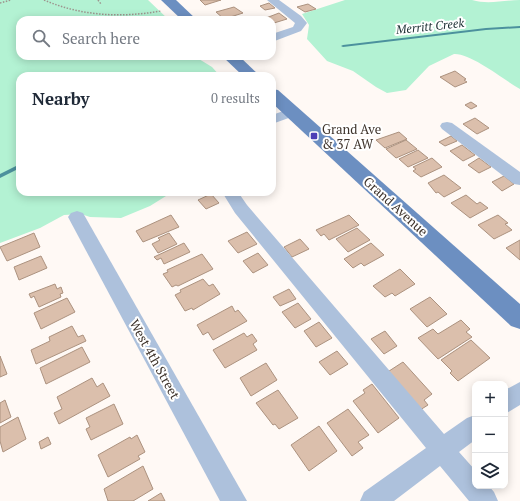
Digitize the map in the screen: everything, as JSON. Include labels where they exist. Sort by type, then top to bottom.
[{"type":"main road","points":[[164,6],[183,16]]},
{"type":"main road","points":[[234,60],[248,72]]},
{"type":"main road","name":"Grand Avenue","points":[[276,98],[520,319]]},
{"type":"street","points":[[272,0],[298,18],[301,23],[297,29],[276,37]]},
{"type":"street","points":[[276,118],[292,112]]},
{"type":"street","points":[[447,126],[520,180]]},
{"type":"street","points":[[232,196],[241,210],[485,501]]},
{"type":"street","name":"West 4th Street","points":[[77,217],[234,501]]},
{"type":"street","points":[[508,402],[520,392]]},
{"type":"street","points":[[373,501],[472,428]]},
{"type":"path","points":[[0,3],[11,0]]},
{"type":"path","points":[[44,0],[57,5],[96,13],[128,14],[164,6]]},
{"type":"path","points":[[98,0],[101,4]]},
{"type":"green space","points":[[0,0],[148,0],[165,16],[16,16],[16,60],[201,60],[212,67],[216,72],[16,72],[16,196],[166,196],[150,206],[121,218],[90,217],[81,214],[64,215],[40,228],[0,243]]},
{"type":"green space","points":[[345,0],[472,0],[490,2],[520,0],[520,89],[478,62],[461,55],[454,54],[429,66],[406,90],[387,93],[353,71],[327,61],[307,39],[309,25],[302,14]]},
{"type":"building","points":[[200,0],[221,0],[205,5]]},
{"type":"building","points":[[269,3],[275,8],[265,10],[260,6]]},
{"type":"building","points":[[308,4],[316,9],[305,12],[297,7]]},
{"type":"building","points":[[234,7],[243,13],[234,16],[221,16],[216,12]]},
{"type":"building","points":[[279,13],[287,19],[276,22],[276,16],[271,16]]},
{"type":"building","points":[[455,71],[466,79],[464,80],[467,82],[455,87],[440,77]]},
{"type":"building","points":[[471,102],[477,106],[471,109],[465,105]]},
{"type":"building","points":[[475,118],[489,128],[477,134],[463,124]]},
{"type":"building","points":[[399,132],[407,139],[385,148],[376,140]]},
{"type":"building","points":[[451,136],[457,141],[445,146],[439,142]]},
{"type":"building","points":[[406,140],[417,149],[396,158],[386,149]]},
{"type":"building","points":[[462,145],[475,155],[463,161],[450,151]]},
{"type":"building","points":[[418,150],[428,158],[408,167],[399,159]]},
{"type":"building","points":[[432,158],[442,167],[421,177],[413,171],[416,169],[413,167]]},
{"type":"building","points":[[479,158],[491,167],[479,173],[468,165]]},
{"type":"building","points":[[444,175],[461,188],[444,197],[438,192],[436,193],[428,183]]},
{"type":"building","points":[[504,176],[514,184],[502,191],[492,182]]},
{"type":"building","points":[[466,195],[477,204],[480,202],[488,208],[470,218],[451,203]]},
{"type":"building","points":[[207,196],[213,196],[219,203],[206,209],[198,200]]},
{"type":"building","points":[[171,215],[179,227],[143,242],[136,231]]},
{"type":"building","points":[[349,215],[359,225],[329,240],[324,234],[321,236],[316,230]]},
{"type":"building","points":[[498,215],[508,223],[505,224],[512,230],[494,239],[478,225]]},
{"type":"building","points":[[357,228],[370,240],[348,252],[336,239]]},
{"type":"building","points":[[247,232],[257,244],[238,253],[228,241]]},
{"type":"building","points":[[34,233],[40,247],[7,261],[0,247]]},
{"type":"building","points":[[169,233],[177,244],[158,253],[152,244],[160,240],[158,238]]},
{"type":"building","points":[[300,239],[309,249],[292,257],[284,247]]},
{"type":"building","points":[[520,240],[520,260],[506,248]]},
{"type":"building","points":[[184,243],[190,252],[164,264],[161,258],[157,260],[154,257]]},
{"type":"building","points":[[371,243],[384,255],[364,266],[361,263],[353,268],[344,259]]},
{"type":"building","points":[[258,253],[268,265],[253,273],[243,261]]},
{"type":"building","points":[[202,254],[213,269],[178,286],[176,285],[172,287],[163,274],[168,272],[167,270]]},
{"type":"building","points":[[41,256],[47,268],[19,280],[14,267]]},
{"type":"building","points":[[400,269],[415,284],[395,296],[392,293],[385,297],[373,286]]},
{"type":"building","points":[[203,279],[209,286],[213,284],[220,294],[193,310],[192,308],[185,311],[175,295],[181,292],[180,290]]},
{"type":"building","points":[[55,284],[57,289],[61,287],[63,293],[60,294],[61,297],[39,307],[34,296],[31,298],[29,294]]},
{"type":"building","points":[[289,289],[296,299],[280,306],[273,297]]},
{"type":"building","points":[[430,297],[447,314],[427,327],[410,309]]},
{"type":"building","points":[[67,298],[75,312],[41,329],[34,313]]},
{"type":"building","points":[[298,303],[311,319],[295,328],[282,312]]},
{"type":"building","points":[[232,306],[235,312],[238,310],[247,321],[213,340],[208,332],[203,335],[197,325]]},
{"type":"building","points":[[461,320],[470,329],[466,332],[472,337],[438,359],[418,338],[433,329],[438,334]]},
{"type":"building","points":[[319,322],[332,338],[316,347],[304,331]]},
{"type":"building","points":[[72,326],[78,337],[83,335],[86,341],[36,364],[31,350],[50,341],[49,337]]},
{"type":"building","points":[[385,331],[397,346],[384,354],[371,339]]},
{"type":"building","points":[[244,333],[247,337],[252,334],[257,341],[253,344],[257,350],[225,368],[213,350]]},
{"type":"building","points":[[471,340],[490,358],[458,381],[450,373],[452,371],[441,360]]},
{"type":"building","points":[[82,347],[90,362],[46,384],[40,368]]},
{"type":"building","points":[[337,351],[348,364],[330,375],[319,362]]},
{"type":"building","points":[[0,356],[7,374],[0,377]]},
{"type":"building","points":[[403,362],[432,394],[424,400],[428,405],[420,410],[386,373]]},
{"type":"building","points":[[266,363],[277,380],[251,396],[240,378]]},
{"type":"building","points":[[92,378],[97,387],[103,383],[110,396],[59,424],[54,413],[62,409],[57,397]]},
{"type":"building","points":[[372,384],[399,418],[378,433],[353,401],[365,393],[363,390]]},
{"type":"building","points":[[278,390],[298,418],[279,429],[275,424],[273,425],[256,403]]},
{"type":"building","points":[[5,400],[11,417],[0,423],[0,403]]},
{"type":"building","points":[[114,404],[123,424],[91,440],[86,429],[90,427],[86,418]]},
{"type":"building","points":[[348,409],[369,435],[358,442],[363,448],[352,456],[327,423]]},
{"type":"building","points":[[18,417],[26,439],[3,452],[0,441],[0,427]]},
{"type":"building","points":[[319,426],[337,451],[309,471],[291,445]]},
{"type":"building","points":[[137,435],[145,452],[138,456],[140,459],[108,477],[98,455],[130,437],[131,439]]},
{"type":"building","points":[[48,437],[51,444],[41,449],[39,442]]},
{"type":"building","points":[[143,466],[153,489],[133,501],[108,501],[104,489]]},
{"type":"building","points":[[161,493],[165,501],[148,501]]},
{"type":"waterway","name":"Merritt Creek","points":[[343,46],[486,29],[520,27]]},
{"type":"waterway","name":"Merritt Creek","points":[[0,176],[16,168]]},
{"type":"place","name":"Grand Ave & 37 AW","points":[[314,136]]}]
